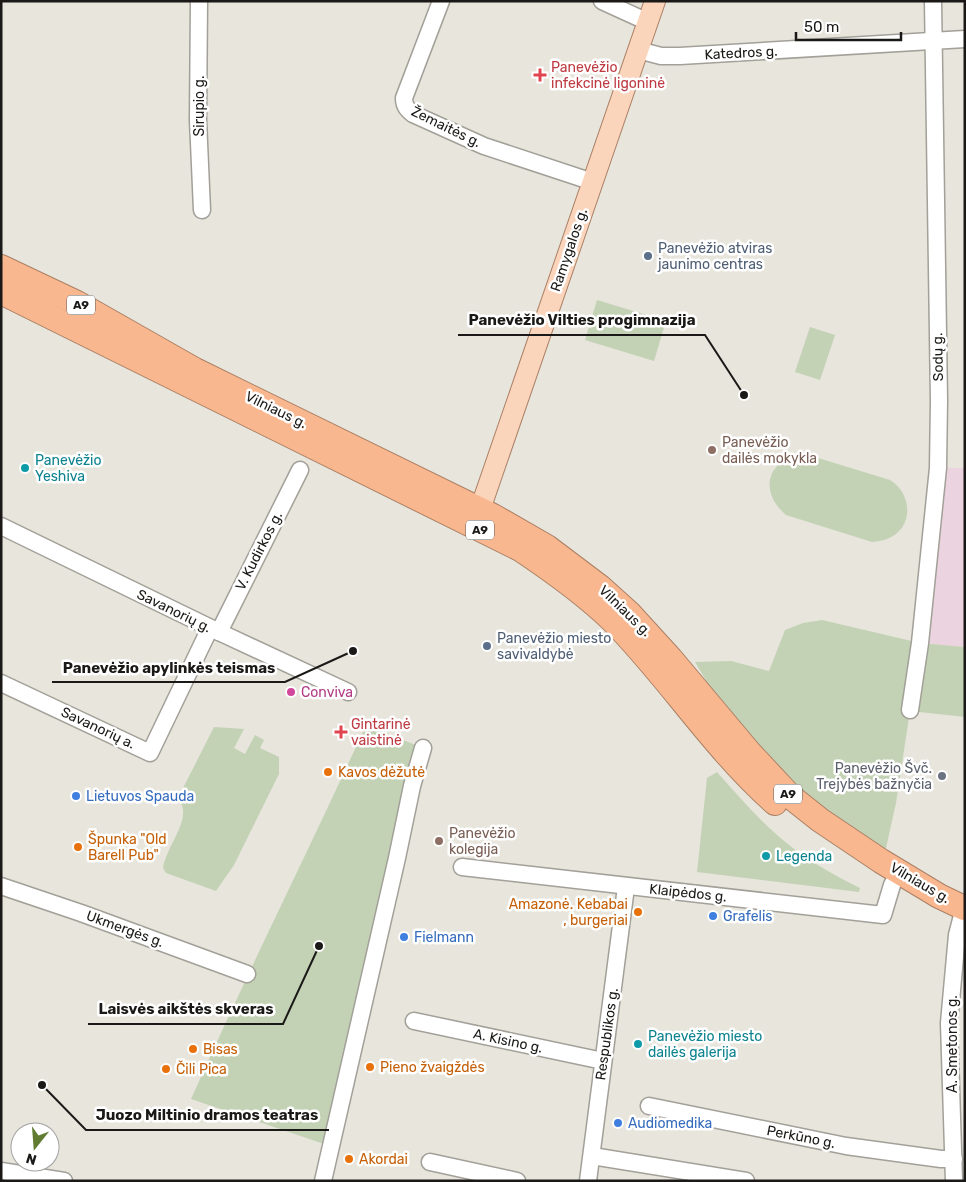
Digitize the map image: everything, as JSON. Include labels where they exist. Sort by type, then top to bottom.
[{"type":"highway","name":"Vilniaus g.","points":[[1,267],[77,303],[195,370],[477,519],[579,590],[623,632],[733,762],[764,793],[793,818],[819,838],[895,878],[964,908]]},
{"type":"highway","name":"Vilniaus g.","points":[[1,292],[477,519]]},
{"type":"main road","name":"Ramygalos g.","points":[[477,519],[655,1]]},
{"type":"street","name":"Sirupio g.","points":[[199,1],[198,120],[202,210]]},
{"type":"street","name":"Žemaitės g.","points":[[441,1],[404,98],[406,108],[413,114],[484,146],[593,182]]},
{"type":"street","points":[[602,1],[648,22]]},
{"type":"street","name":"Sodų g.","points":[[910,710],[920,644],[938,468],[939,401],[934,1]]},
{"type":"street","name":"Katedros g.","points":[[638,50],[661,56],[680,56],[965,40]]},
{"type":"street","name":"V. Kudirkos g.","points":[[214,630],[300,470]]},
{"type":"street","name":"Savanorių g.","points":[[1,526],[214,630],[348,692]]},
{"type":"street","name":"Savanorių a.","points":[[1,683],[150,753],[214,630]]},
{"type":"street","points":[[323,1181],[412,786],[423,748]]},
{"type":"street","name":"Klaipėdos g.","points":[[462,867],[884,915],[895,878]]},
{"type":"street","name":"Ukmergės g.","points":[[1,886],[248,974]]},
{"type":"street","name":"Respublikos g.","points":[[588,1181],[626,887]]},
{"type":"street","name":"A. Smetonos g.","points":[[954,1181],[949,1023],[957,935],[964,908]]},
{"type":"street","name":"A. Kisino g.","points":[[414,1021],[603,1061]]},
{"type":"street","name":"Perkūno g.","points":[[649,1106],[846,1146],[954,1159]]},
{"type":"street","points":[[592,1156],[746,1181]]},
{"type":"street","points":[[430,1162],[517,1181]]},
{"type":"street","points":[[1,1171],[64,1181]]},
{"type":"shaded area","points":[[938,468],[965,468],[965,647],[920,643]]},
{"type":"green space","points":[[597,300],[666,321],[654,361],[585,340]]},
{"type":"green space","points":[[810,327],[835,335],[820,380],[795,372]]},
{"type":"green space","points":[[805,454],[890,480],[898,486],[906,502],[907,511],[906,520],[902,528],[887,539],[872,542],[786,515],[777,506],[772,496],[771,477],[775,469],[782,462]]},
{"type":"green space","points":[[822,620],[920,643],[965,647],[965,717],[910,711],[896,803],[884,857],[799,793],[721,706],[695,662],[731,661],[769,671],[785,630],[803,623]]},
{"type":"green space","points":[[366,725],[423,748],[330,1146],[191,1099]]},
{"type":"green space","points":[[214,727],[244,729],[234,748],[245,754],[255,735],[264,740],[260,748],[279,757],[279,774],[234,865],[216,891],[166,873],[163,868],[183,817],[183,810],[178,798]]},
{"type":"green space","points":[[717,772],[753,812],[785,842],[816,864],[860,888],[859,892],[697,872],[707,778]]},
{"type":"place","name":"Panevėžio infekcinė ligoninė","points":[[540,75]]},
{"type":"place","name":"Panevėžio atviras jaunimo centras","points":[[648,256]]},
{"type":"place","name":"Panevėžio Vilties progimnazija","points":[[744,395]]},
{"type":"place","name":"Panevėžio dailės mokykla","points":[[712,450]]},
{"type":"place","name":"Panevėžio Yeshiva","points":[[25,468]]},
{"type":"place","name":"Panevėžio miesto savivaldybė","points":[[487,646]]},
{"type":"place","name":"Panevėžio apylinkės teismas","points":[[353,651]]},
{"type":"place","name":"Conviva","points":[[291,692]]},
{"type":"place","name":"Gintarinė vaistinė","points":[[341,732]]},
{"type":"place","name":"Kavos dėžutė","points":[[328,772]]},
{"type":"place","name":"Panevėžio Švč. Trejybės bažnyčia","points":[[942,776]]},
{"type":"place","name":"Lietuvos Spauda","points":[[76,796]]},
{"type":"place","name":"Panevėžio kolegija","points":[[439,841]]},
{"type":"place","name":"Špunka \"Old Barell Pub\"","points":[[78,847]]},
{"type":"place","name":"Legenda","points":[[766,856]]},
{"type":"place","name":"Amazonė. Kebabai , burgeriai","points":[[638,912]]},
{"type":"place","name":"Grafelis","points":[[713,916]]},
{"type":"place","name":"Fielmann","points":[[404,937]]},
{"type":"place","name":"Laisvės aikštės skveras","points":[[319,946]]},
{"type":"place","name":"Panevėžio miesto dailės galerija","points":[[638,1044]]},
{"type":"place","name":"Bisas","points":[[193,1049]]},
{"type":"place","name":"Pieno žvaigždės","points":[[370,1067]]},
{"type":"place","name":"Čili Pica","points":[[166,1069]]},
{"type":"place","name":"Juozo Miltinio dramos teatras","points":[[42,1085]]},
{"type":"place","name":"Audiomedika","points":[[618,1123]]},
{"type":"place","name":"Akordai","points":[[349,1159]]}]
